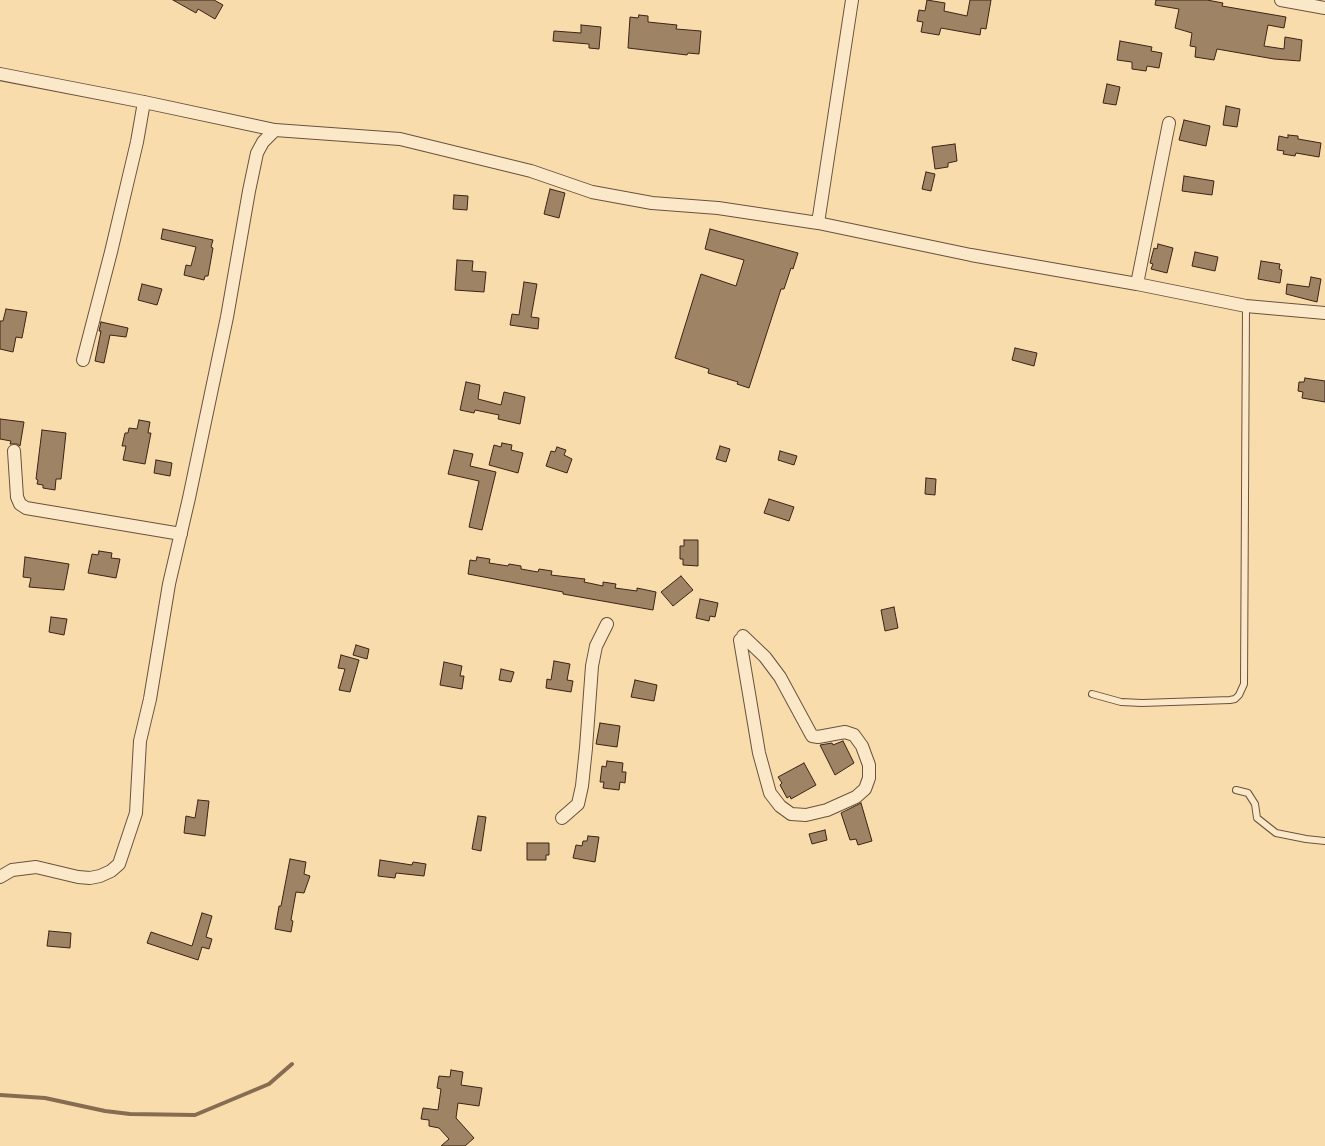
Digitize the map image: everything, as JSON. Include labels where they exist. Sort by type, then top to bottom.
[{"type":"street","points":[[818,223],[852,0]]},
{"type":"street","points":[[1281,0],[1325,8]]},
{"type":"street","points":[[0,74],[275,130],[400,139],[531,171],[592,192],[652,203],[718,208],[818,223],[971,255],[1137,284],[1246,306],[1325,313]]},
{"type":"street","points":[[83,360],[137,142],[144,102]]},
{"type":"street","points":[[1137,284],[1169,123]]},
{"type":"street","points":[[0,877],[12,870],[23,867],[36,867],[90,878],[111,871],[119,864],[136,813],[138,752],[150,699],[169,584],[227,317],[257,153],[263,142],[275,130]]},
{"type":"street","points":[[14,451],[18,497],[20,504],[26,508],[181,534]]},
{"type":"street","points":[[562,818],[578,804],[586,748],[592,666],[596,646],[607,624]]},
{"type":"street","points":[[742,638],[765,656],[780,677],[812,736],[818,737],[845,732],[854,735],[862,746],[869,765],[869,778],[865,789],[856,797],[827,810],[806,815],[791,814],[775,800],[767,785],[759,753],[742,638]]},
{"type":"lane","points":[[1092,694],[1121,702],[1230,700],[1239,695],[1244,684],[1246,306]]},
{"type":"lane","points":[[1236,790],[1248,794],[1255,804],[1257,818],[1276,833],[1325,841]]},
{"type":"building","points":[[173,0],[214,0],[223,5],[215,19],[198,9],[196,13]]},
{"type":"building","points":[[927,0],[945,3],[944,11],[967,16],[970,0],[991,0],[986,29],[981,28],[980,35],[941,28],[939,35],[921,32],[923,22],[917,21],[919,10],[925,11]]},
{"type":"building","points":[[1156,0],[1207,0],[1223,3],[1222,6],[1286,17],[1284,28],[1268,25],[1264,46],[1284,49],[1285,37],[1302,40],[1300,61],[1274,59],[1217,49],[1214,60],[1195,57],[1196,47],[1190,46],[1192,33],[1175,28],[1179,9],[1155,5]]},
{"type":"building","points":[[639,15],[648,16],[648,22],[677,25],[676,29],[701,31],[699,54],[688,53],[687,55],[628,48],[630,17],[638,18]]},
{"type":"building","points":[[581,25],[601,27],[599,49],[589,48],[589,44],[553,41],[554,31],[581,33]]},
{"type":"building","points":[[1120,41],[1152,47],[1151,51],[1162,53],[1159,68],[1147,66],[1146,71],[1132,69],[1132,62],[1117,60]]},
{"type":"building","points":[[1107,84],[1120,87],[1116,105],[1103,103]]},
{"type":"building","points":[[1226,106],[1240,109],[1237,127],[1223,125]]},
{"type":"building","points":[[1184,120],[1210,126],[1206,146],[1179,140]]},
{"type":"building","points":[[1288,135],[1298,136],[1298,139],[1321,143],[1319,157],[1296,153],[1295,156],[1283,154],[1284,151],[1277,150],[1279,136],[1288,138]]},
{"type":"building","points":[[955,144],[957,161],[948,163],[948,167],[935,169],[932,147]]},
{"type":"building","points":[[926,172],[935,174],[931,191],[922,189]]},
{"type":"building","points":[[1184,176],[1214,181],[1212,195],[1182,191]]},
{"type":"building","points":[[550,189],[565,193],[559,218],[544,214]]},
{"type":"building","points":[[454,195],[468,196],[467,210],[453,209]]},
{"type":"building","points":[[163,229],[213,240],[208,276],[205,276],[204,280],[184,275],[186,265],[191,266],[196,247],[161,239]]},
{"type":"building","points":[[710,229],[798,253],[784,289],[781,289],[749,388],[737,384],[738,382],[708,373],[709,369],[675,358],[701,274],[736,286],[744,260],[705,249]]},
{"type":"building","points":[[1158,244],[1173,248],[1167,273],[1151,269],[1153,264],[1150,263],[1154,248],[1157,249]]},
{"type":"building","points":[[1195,252],[1218,257],[1215,271],[1192,266]]},
{"type":"building","points":[[457,260],[473,261],[472,271],[486,272],[484,292],[455,290]]},
{"type":"building","points":[[1261,261],[1280,264],[1279,269],[1282,270],[1280,283],[1258,279]]},
{"type":"building","points":[[1311,277],[1321,279],[1317,302],[1286,294],[1287,284],[1309,287]]},
{"type":"building","points":[[524,282],[537,284],[531,317],[539,318],[538,329],[510,325],[512,314],[519,315]]},
{"type":"building","points":[[142,284],[162,289],[157,305],[138,300]]},
{"type":"building","points":[[6,309],[27,312],[22,338],[16,337],[13,352],[0,349],[0,321],[3,321]]},
{"type":"building","points":[[101,322],[128,328],[126,337],[110,335],[104,363],[95,361]]},
{"type":"building","points":[[1015,348],[1037,353],[1034,366],[1012,360]]},
{"type":"building","points":[[1305,378],[1325,381],[1325,402],[1302,398],[1303,392],[1298,391],[1299,382],[1304,382]]},
{"type":"building","points":[[466,382],[480,385],[478,399],[501,405],[504,392],[525,397],[520,424],[498,419],[499,415],[475,410],[474,413],[460,410]]},
{"type":"building","points":[[0,419],[24,422],[20,446],[10,444],[11,441],[0,439]]},
{"type":"building","points":[[139,420],[150,422],[148,433],[151,433],[145,464],[123,460],[126,446],[122,446],[125,433],[128,433],[129,428],[137,429]]},
{"type":"building","points":[[42,430],[66,433],[61,479],[56,479],[55,490],[43,488],[43,485],[37,484]]},
{"type":"building","points":[[502,443],[512,445],[511,450],[523,453],[518,473],[489,465],[494,445],[501,447]]},
{"type":"building","points":[[720,446],[730,449],[726,462],[716,459]]},
{"type":"building","points":[[557,447],[566,450],[564,455],[572,459],[567,473],[546,466],[551,451],[555,452]]},
{"type":"building","points":[[454,450],[473,454],[470,466],[496,472],[482,530],[469,527],[479,481],[448,474]]},
{"type":"building","points":[[780,451],[797,456],[794,465],[778,460]]},
{"type":"building","points":[[156,460],[172,463],[170,476],[154,473]]},
{"type":"building","points":[[926,478],[936,479],[935,495],[925,494]]},
{"type":"building","points":[[769,499],[794,507],[789,521],[764,513]]},
{"type":"building","points":[[684,540],[698,540],[698,566],[683,565],[683,559],[680,559],[680,546],[684,546]]},
{"type":"building","points":[[99,551],[112,553],[111,558],[120,559],[116,578],[88,573],[92,554],[98,555]]},
{"type":"building","points":[[25,557],[69,564],[64,590],[29,587],[31,578],[23,577]]},
{"type":"building","points":[[477,557],[490,559],[489,563],[521,566],[521,569],[538,572],[539,569],[552,571],[551,575],[585,579],[584,582],[603,586],[603,582],[616,584],[615,588],[637,591],[637,588],[656,592],[653,610],[468,574],[470,560],[476,561]]},
{"type":"building","points":[[681,576],[693,590],[673,606],[661,592]]},
{"type":"building","points":[[700,599],[718,603],[715,617],[710,616],[709,621],[696,618]]},
{"type":"building","points":[[894,607],[898,628],[885,631],[881,610]]},
{"type":"building","points":[[51,617],[67,619],[64,635],[49,632]]},
{"type":"building","points":[[356,645],[369,649],[367,659],[353,655]]},
{"type":"building","points":[[341,655],[359,660],[350,692],[339,690],[345,669],[338,668]]},
{"type":"building","points":[[554,661],[570,664],[567,680],[573,681],[571,692],[546,688],[547,679],[551,680]]},
{"type":"building","points":[[444,662],[462,666],[460,676],[464,676],[462,689],[440,685]]},
{"type":"building","points":[[501,669],[514,672],[511,682],[499,680]]},
{"type":"building","points":[[635,680],[657,685],[654,701],[631,697]]},
{"type":"building","points":[[600,723],[620,726],[617,747],[596,744]]},
{"type":"building","points":[[843,741],[854,763],[835,775],[820,745],[832,743],[833,745]]},
{"type":"building","points":[[607,761],[623,763],[622,772],[626,772],[625,783],[620,782],[619,790],[603,788],[604,782],[600,782],[602,766],[606,767]]},
{"type":"building","points":[[804,763],[816,785],[791,799],[790,796],[787,798],[778,777]]},
{"type":"building","points":[[198,800],[209,801],[205,836],[184,833],[186,816],[195,818]]},
{"type":"building","points":[[861,803],[872,841],[858,845],[856,839],[850,840],[841,813]]},
{"type":"building","points":[[478,816],[486,817],[481,851],[472,849]]},
{"type":"building","points":[[825,830],[827,840],[812,844],[809,834]]},
{"type":"building","points":[[588,836],[599,837],[595,862],[573,858],[576,845],[582,846],[583,841],[587,841]]},
{"type":"building","points":[[527,843],[549,843],[549,855],[546,855],[546,860],[527,860]]},
{"type":"building","points":[[290,859],[306,862],[304,874],[310,876],[304,893],[296,892],[291,932],[275,929]]},
{"type":"building","points":[[380,860],[412,865],[413,862],[426,864],[424,876],[396,873],[395,878],[378,876]]},
{"type":"building","points":[[202,913],[212,916],[206,937],[212,939],[209,949],[202,947],[198,960],[147,943],[151,932],[192,946]]},
{"type":"building","points":[[49,931],[71,933],[70,948],[47,946]]},
{"type":"building","points":[[451,1070],[463,1072],[461,1085],[482,1088],[479,1106],[458,1103],[456,1118],[474,1138],[465,1146],[441,1146],[449,1139],[439,1128],[429,1126],[429,1120],[421,1119],[423,1108],[438,1110],[441,1089],[437,1088],[439,1076],[450,1077]]},
{"type":"waterway","points":[[0,1095],[45,1098],[105,1111],[130,1114],[195,1115],[269,1084],[292,1064]]}]
